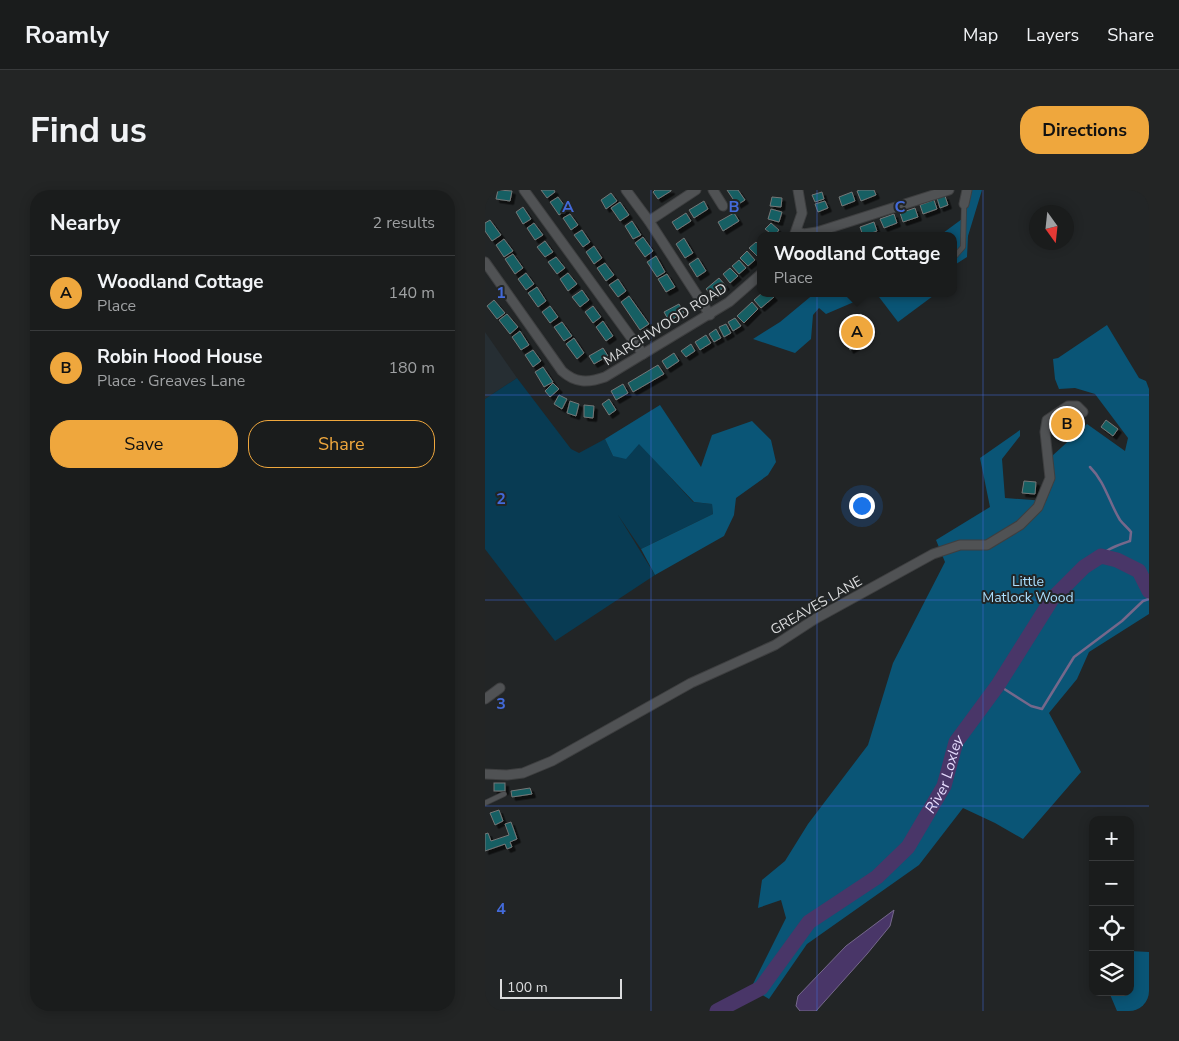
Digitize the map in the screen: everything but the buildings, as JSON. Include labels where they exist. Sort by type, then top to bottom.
[{"type":"street","points":[[524,190],[643,354]]},
{"type":"street","points":[[626,190],[649,221],[710,315]]},
{"type":"street","points":[[649,221],[696,190]]},
{"type":"street","points":[[713,190],[723,206]]},
{"type":"street","points":[[795,232],[802,213],[798,190]]},
{"type":"street","points":[[813,232],[949,190]]},
{"type":"street","points":[[963,204],[967,190]]},
{"type":"street","name":"MARCHWOOD ROAD","points":[[485,262],[562,371],[578,381],[587,382],[605,377],[710,315],[757,278]]},
{"type":"street","name":"GREAVES LANE","points":[[485,774],[507,775],[523,773],[552,761],[691,683],[775,645],[815,619],[933,554],[960,545],[987,544],[1020,526],[1038,507],[1050,478],[1045,432],[1047,420],[1068,406],[1077,406],[1083,412]]},
{"type":"street","points":[[485,699],[500,688]]},
{"type":"lane","points":[[957,254],[963,247],[963,204]]},
{"type":"lane","points":[[485,803],[503,794]]},
{"type":"shaded area","points":[[485,332],[517,378],[485,399]]},
{"type":"shaded area","points":[[517,378],[571,449],[579,453],[605,439],[613,456],[639,443],[693,502],[712,504],[713,514],[641,549],[618,515],[655,575],[555,641],[485,549],[485,399]]},
{"type":"shaded area","points":[[894,910],[890,926],[816,1011],[800,1011],[796,1006],[798,996],[846,946]]},
{"type":"green space","points":[[972,190],[982,190],[968,236],[967,257],[957,263],[957,232],[944,232],[962,219]]},
{"type":"green space","points":[[810,297],[866,297],[826,314],[819,308],[813,315],[811,339],[795,353],[753,339],[780,322]]},
{"type":"green space","points":[[879,297],[932,297],[898,322]]},
{"type":"green space","name":"Little Matlock Wood","points":[[1107,325],[1139,378],[1146,381],[1149,389],[1149,614],[1089,652],[1077,679],[1049,713],[1081,772],[1023,839],[963,808],[919,865],[807,944],[769,999],[751,988],[786,918],[781,900],[758,908],[762,880],[785,861],[808,824],[868,745],[893,663],[945,562],[936,540],[990,507],[980,458],[1020,430],[1020,436],[1002,459],[1005,498],[1046,501],[1055,478],[1051,457],[1087,424],[1125,451],[1128,438],[1095,394],[1075,388],[1059,389],[1055,379],[1053,359],[1058,358]]},
{"type":"green space","points":[[660,405],[701,467],[712,435],[752,421],[771,440],[776,462],[768,475],[736,498],[734,515],[724,536],[655,575],[641,549],[713,514],[712,504],[694,502],[639,444],[626,459],[613,456],[605,439]]},
{"type":"green space","points":[[1134,951],[1149,952],[1149,1011],[1117,1011],[1111,996],[1134,996]]},
{"type":"waterway","points":[[1090,467],[1103,486],[1120,520],[1131,532],[1130,541],[1110,549],[1101,556]]},
{"type":"waterway","name":"River Loxley","points":[[717,1011],[761,988],[809,922],[877,877],[908,847],[944,786],[956,742],[998,685],[1052,599],[1084,567],[1101,556],[1117,560],[1139,571],[1149,591]]},
{"type":"waterway","points":[[998,685],[1031,706],[1042,709],[1074,657],[1122,621],[1143,601],[1149,599]]},
{"type":"place","name":"Woodland Cottage","points":[[857,332]]},
{"type":"place","name":"Robin Hood House","points":[[1067,424]]}]
